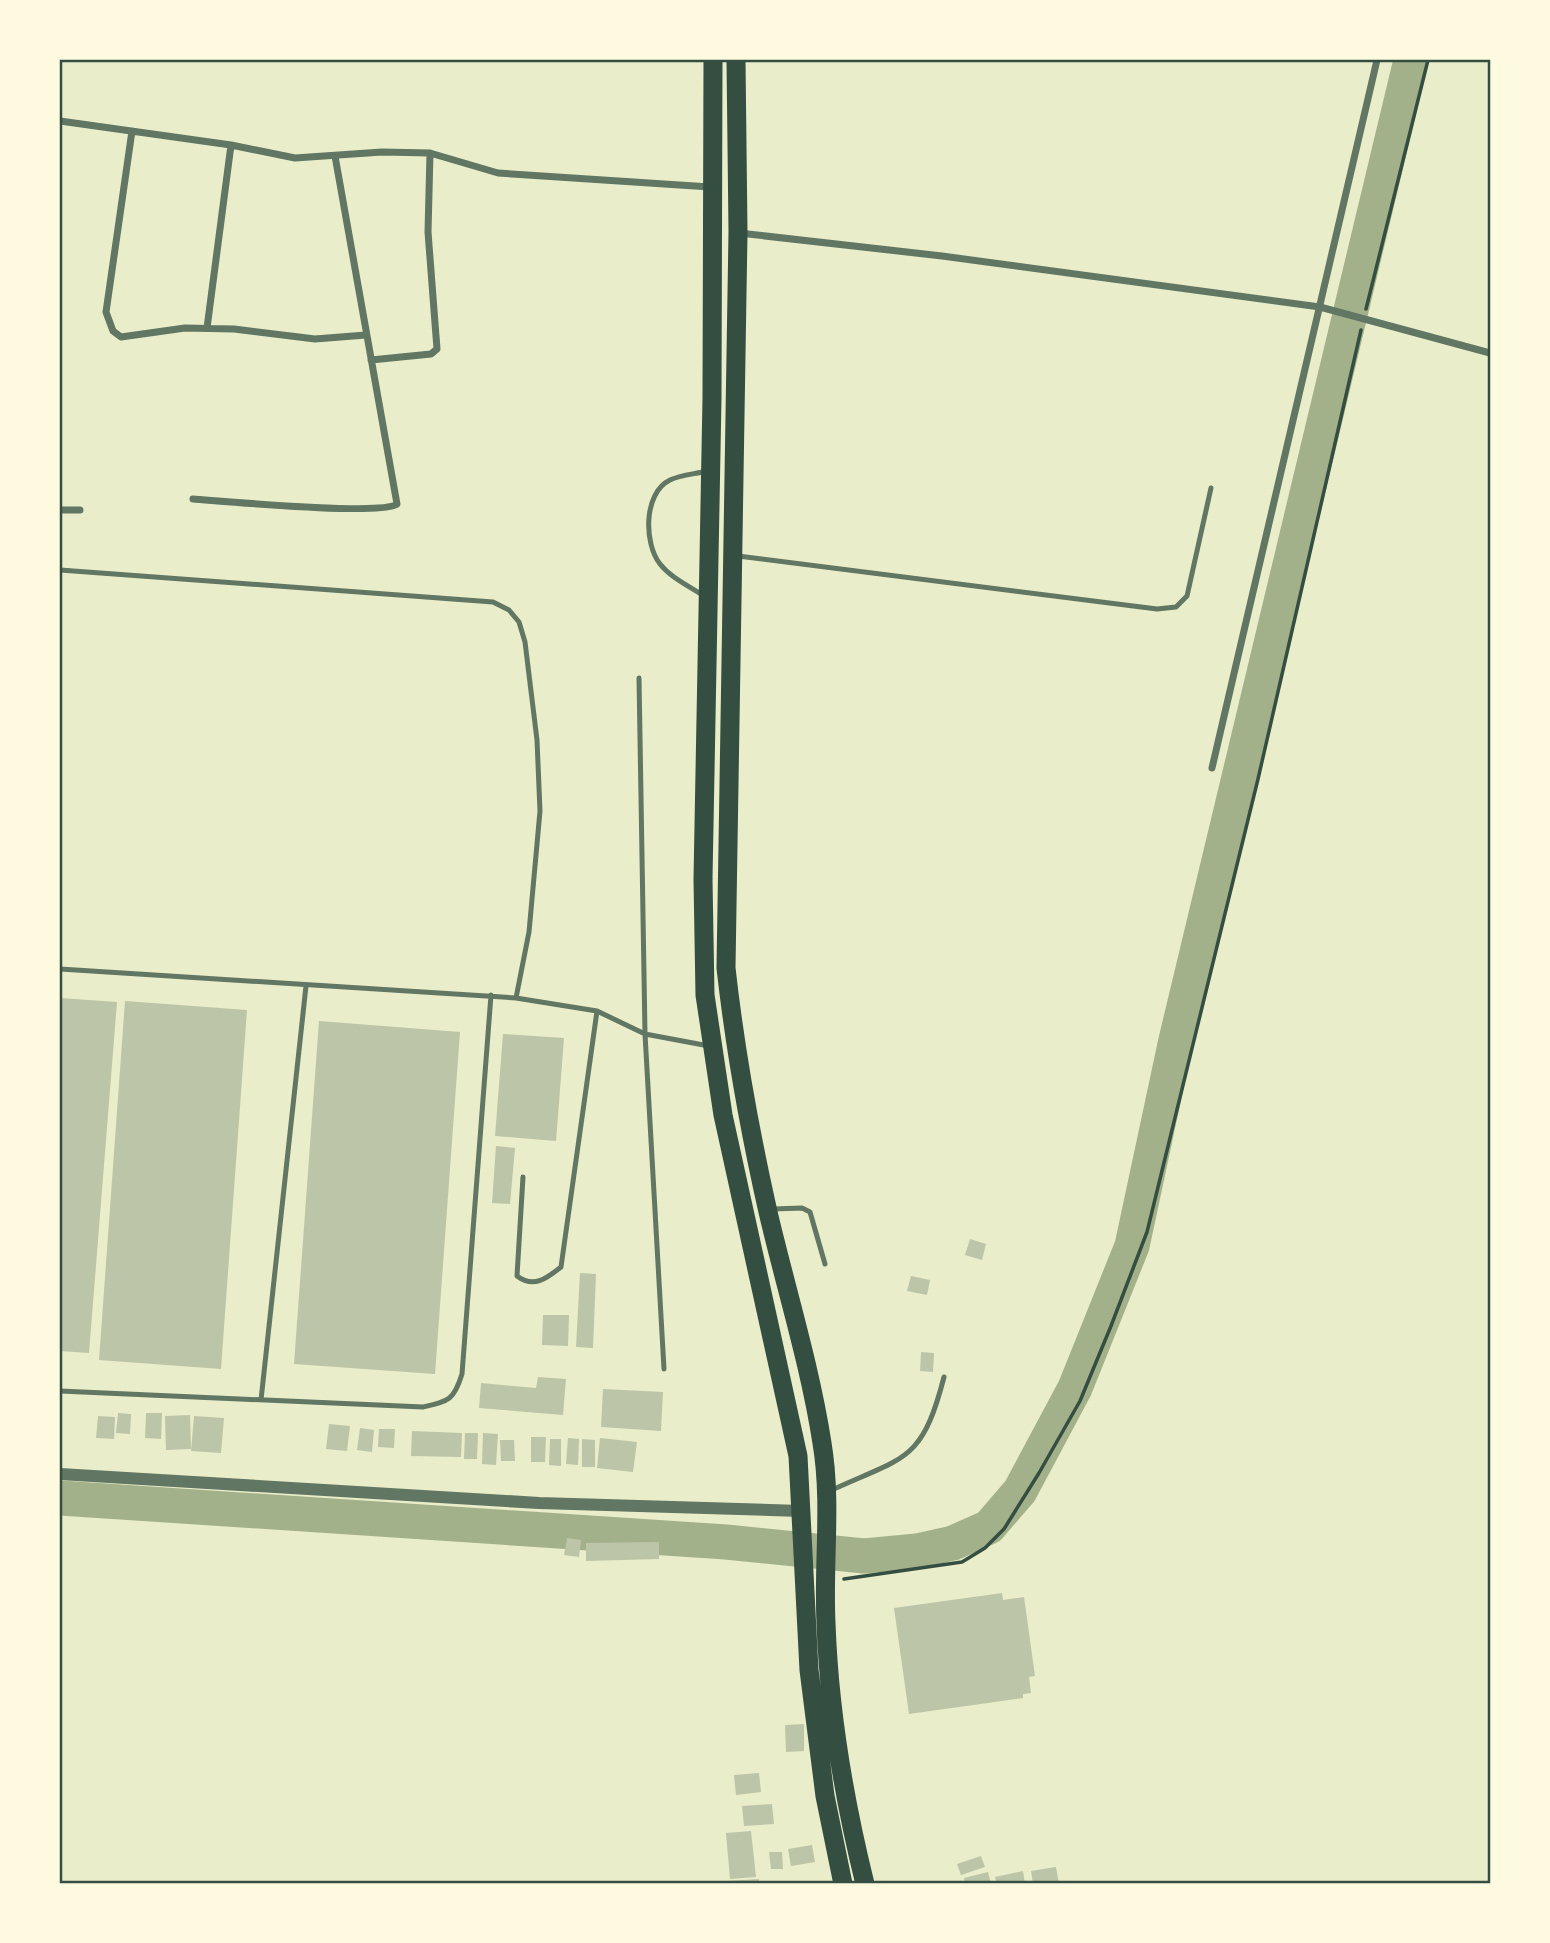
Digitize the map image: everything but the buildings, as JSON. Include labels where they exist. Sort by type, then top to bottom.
[{"type":"highway","points":[[713,60],[714,187],[703,923],[705,995],[711,1047],[797,1456],[816,1736],[843,1884]]},
{"type":"highway","points":[[736,60],[738,232],[726,968],[733,1029],[768,1209],[822,1444],[827,1492],[827,1653],[839,1746],[865,1884]]},
{"type":"street","points":[[1212,768],[1377,60]]},
{"type":"street","points":[[60,121],[231,145],[295,158],[382,152],[430,153],[498,173],[714,187]]},
{"type":"street","points":[[132,131],[106,312],[108,323],[121,337],[185,328],[315,339],[366,335]]},
{"type":"street","points":[[207,328],[231,145]]},
{"type":"street","points":[[371,360],[431,354],[437,349],[428,232],[430,153]]},
{"type":"street","points":[[193,499],[360,509],[395,506],[393,477],[335,156]]},
{"type":"street","points":[[738,232],[942,256],[1320,307],[1490,353]]},
{"type":"street","points":[[60,510],[80,510]]},
{"type":"street","points":[[60,1474],[802,1520]]},
{"type":"lane","points":[[707,597],[668,573],[658,563],[651,548],[649,524],[658,489],[669,481],[710,470]]},
{"type":"lane","points":[[732,555],[1157,609],[1176,607],[1187,596],[1210,488]]},
{"type":"lane","points":[[60,570],[493,602],[509,610],[519,622],[525,642],[537,740],[540,811],[529,932],[516,998]]},
{"type":"lane","points":[[639,678],[645,1034],[664,1369]]},
{"type":"lane","points":[[60,969],[306,986],[491,995],[597,1012],[645,1034],[711,1047]]},
{"type":"lane","points":[[261,1401],[306,986]]},
{"type":"lane","points":[[60,1391],[423,1407],[447,1401],[457,1391],[462,1374],[491,995]]},
{"type":"lane","points":[[523,1177],[517,1276],[524,1281],[543,1281],[561,1267],[597,1012]]},
{"type":"lane","points":[[768,1209],[802,1209],[810,1212],[824,1264]]},
{"type":"lane","points":[[827,1492],[902,1459],[918,1443],[933,1419],[944,1377]]},
{"type":"path","points":[[854,1577],[962,1562],[985,1548],[1003,1529],[1080,1401],[1147,1231],[1258,779],[1360,316],[1427,60]]},
{"type":"waterway","points":[[60,1498],[726,1542],[864,1556],[917,1551],[953,1543],[989,1527],[1020,1491],[1075,1388],[1132,1246],[1176,1040],[1411,60]]}]
